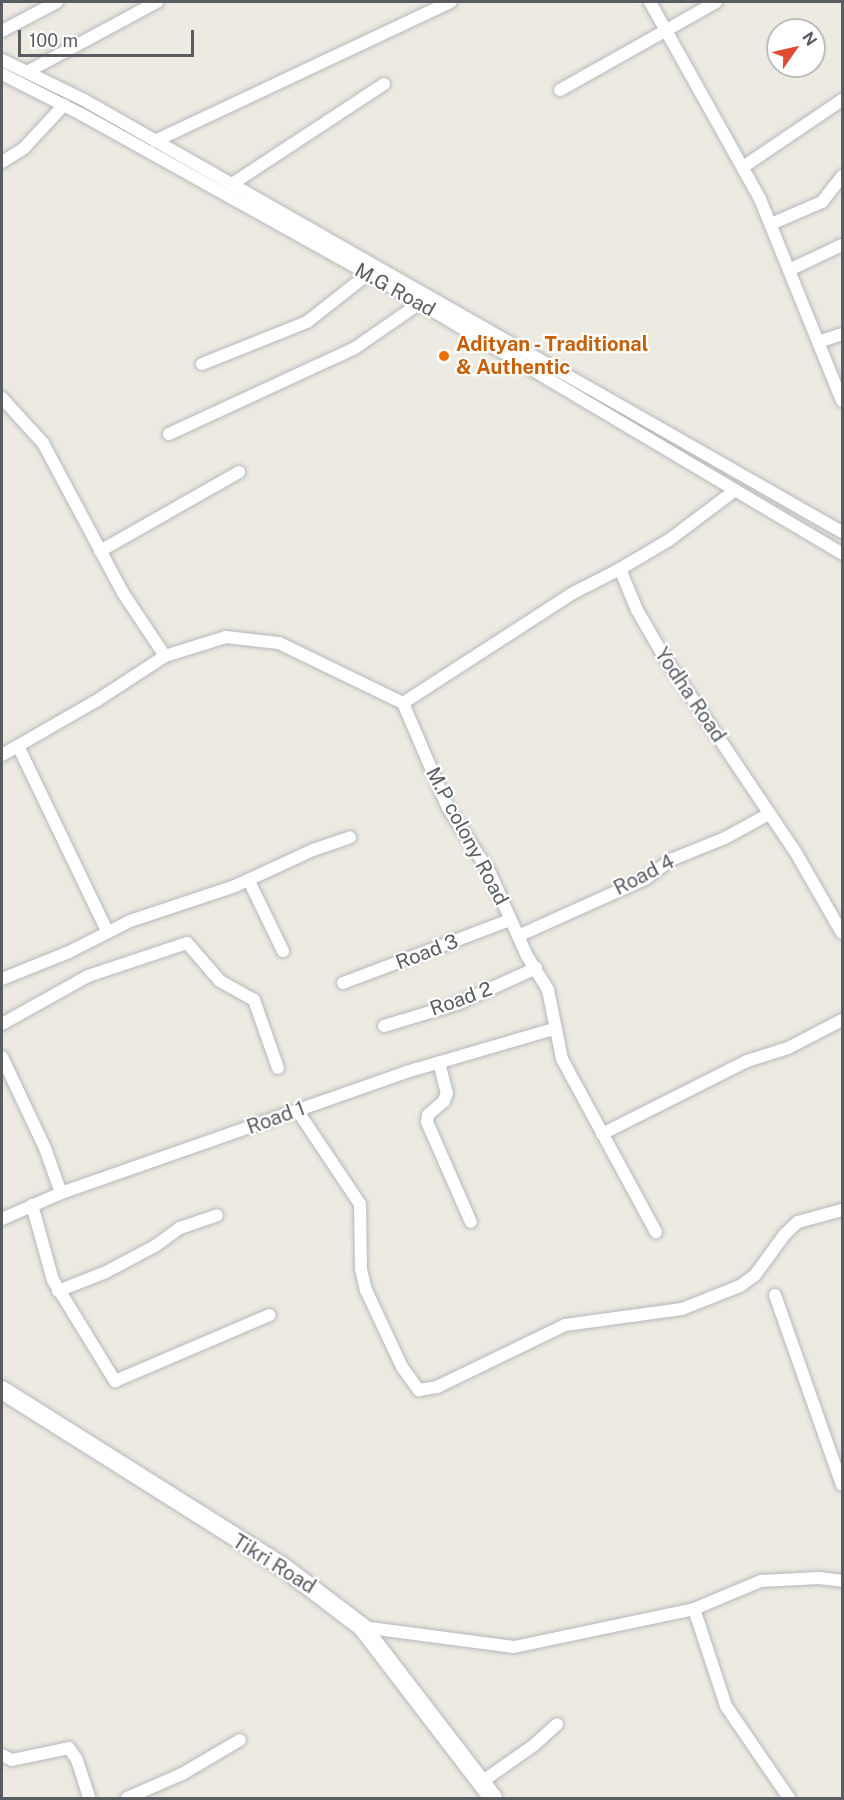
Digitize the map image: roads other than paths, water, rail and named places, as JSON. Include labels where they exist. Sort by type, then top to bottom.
[{"type":"street","points":[[2,31],[32,6],[57,2]]},
{"type":"street","points":[[27,72],[157,2]]},
{"type":"street","points":[[155,141],[451,2]]},
{"type":"street","points":[[650,2],[743,168],[771,224],[842,398]]},
{"type":"street","points":[[560,90],[716,2]]},
{"type":"street","name":"M.G Road","points":[[2,60],[76,96],[232,184],[332,248],[368,274],[843,554]]},
{"type":"street","name":"M.G Road","points":[[2,74],[332,248],[843,532]]},
{"type":"street","points":[[232,184],[384,84]]},
{"type":"street","points":[[2,162],[24,148],[76,96]]},
{"type":"street","points":[[743,168],[843,100]]},
{"type":"street","points":[[771,224],[822,202],[843,176]]},
{"type":"street","points":[[789,270],[843,245]]},
{"type":"street","points":[[202,364],[307,322],[368,274]]},
{"type":"street","points":[[169,434],[355,348],[420,303]]},
{"type":"street","points":[[818,342],[843,334]]},
{"type":"street","points":[[2,398],[43,443],[100,551],[165,656]]},
{"type":"street","points":[[100,551],[239,472]]},
{"type":"street","points":[[2,755],[96,701],[165,656],[205,640],[252,637],[325,663],[403,703],[573,592],[620,569],[669,540],[734,491]]},
{"type":"street","name":"Yodha Road","points":[[620,569],[637,610],[658,647],[769,814],[843,933]]},
{"type":"street","name":"M.P colony Road","points":[[403,703],[448,807],[490,873],[510,920],[553,1004],[554,1029],[562,1059],[656,1232]]},
{"type":"street","points":[[18,746],[107,932]]},
{"type":"street","name":"Road 4","points":[[518,936],[645,879],[674,859],[725,838],[769,814]]},
{"type":"street","points":[[2,979],[69,952],[107,932],[249,881],[313,850],[350,837]]},
{"type":"street","points":[[249,881],[283,951]]},
{"type":"street","name":"Road 3","points":[[343,983],[510,920]]},
{"type":"street","points":[[2,1024],[88,976],[187,943],[220,981],[254,1000],[278,1068]]},
{"type":"street","name":"Road 2","points":[[384,1026],[457,1004],[536,968]]},
{"type":"street","points":[[602,1134],[747,1061],[788,1048],[843,1020]]},
{"type":"street","name":"Road 1","points":[[2,1219],[61,1193],[297,1110],[439,1062],[554,1029]]},
{"type":"street","points":[[2,1057],[45,1148],[61,1193]]},
{"type":"street","points":[[439,1062],[447,1093],[444,1101],[428,1115],[427,1122],[471,1222]]},
{"type":"street","points":[[297,1110],[360,1203],[361,1269],[366,1290],[402,1367],[419,1390],[437,1387],[565,1325],[682,1309],[740,1286],[755,1275],[798,1222],[843,1210]]},
{"type":"street","points":[[32,1205],[58,1291],[115,1381],[270,1315]]},
{"type":"street","points":[[58,1291],[116,1267],[180,1228],[217,1215]]},
{"type":"street","points":[[775,1295],[843,1485]]},
{"type":"street","name":"Tikri Road","points":[[2,1390],[282,1566],[362,1627],[493,1798]]},
{"type":"street","points":[[362,1627],[514,1647],[694,1609],[761,1581],[819,1578],[843,1581]]},
{"type":"street","points":[[694,1609],[726,1706],[789,1798]]},
{"type":"street","points":[[480,1782],[534,1745],[557,1724]]},
{"type":"street","points":[[126,1798],[182,1774],[240,1740]]},
{"type":"street","points":[[2,1755],[12,1760],[69,1748],[77,1760],[89,1798]]},
{"type":"place","name":"Adityan - Traditional & Authentic","points":[[444,356]]}]
